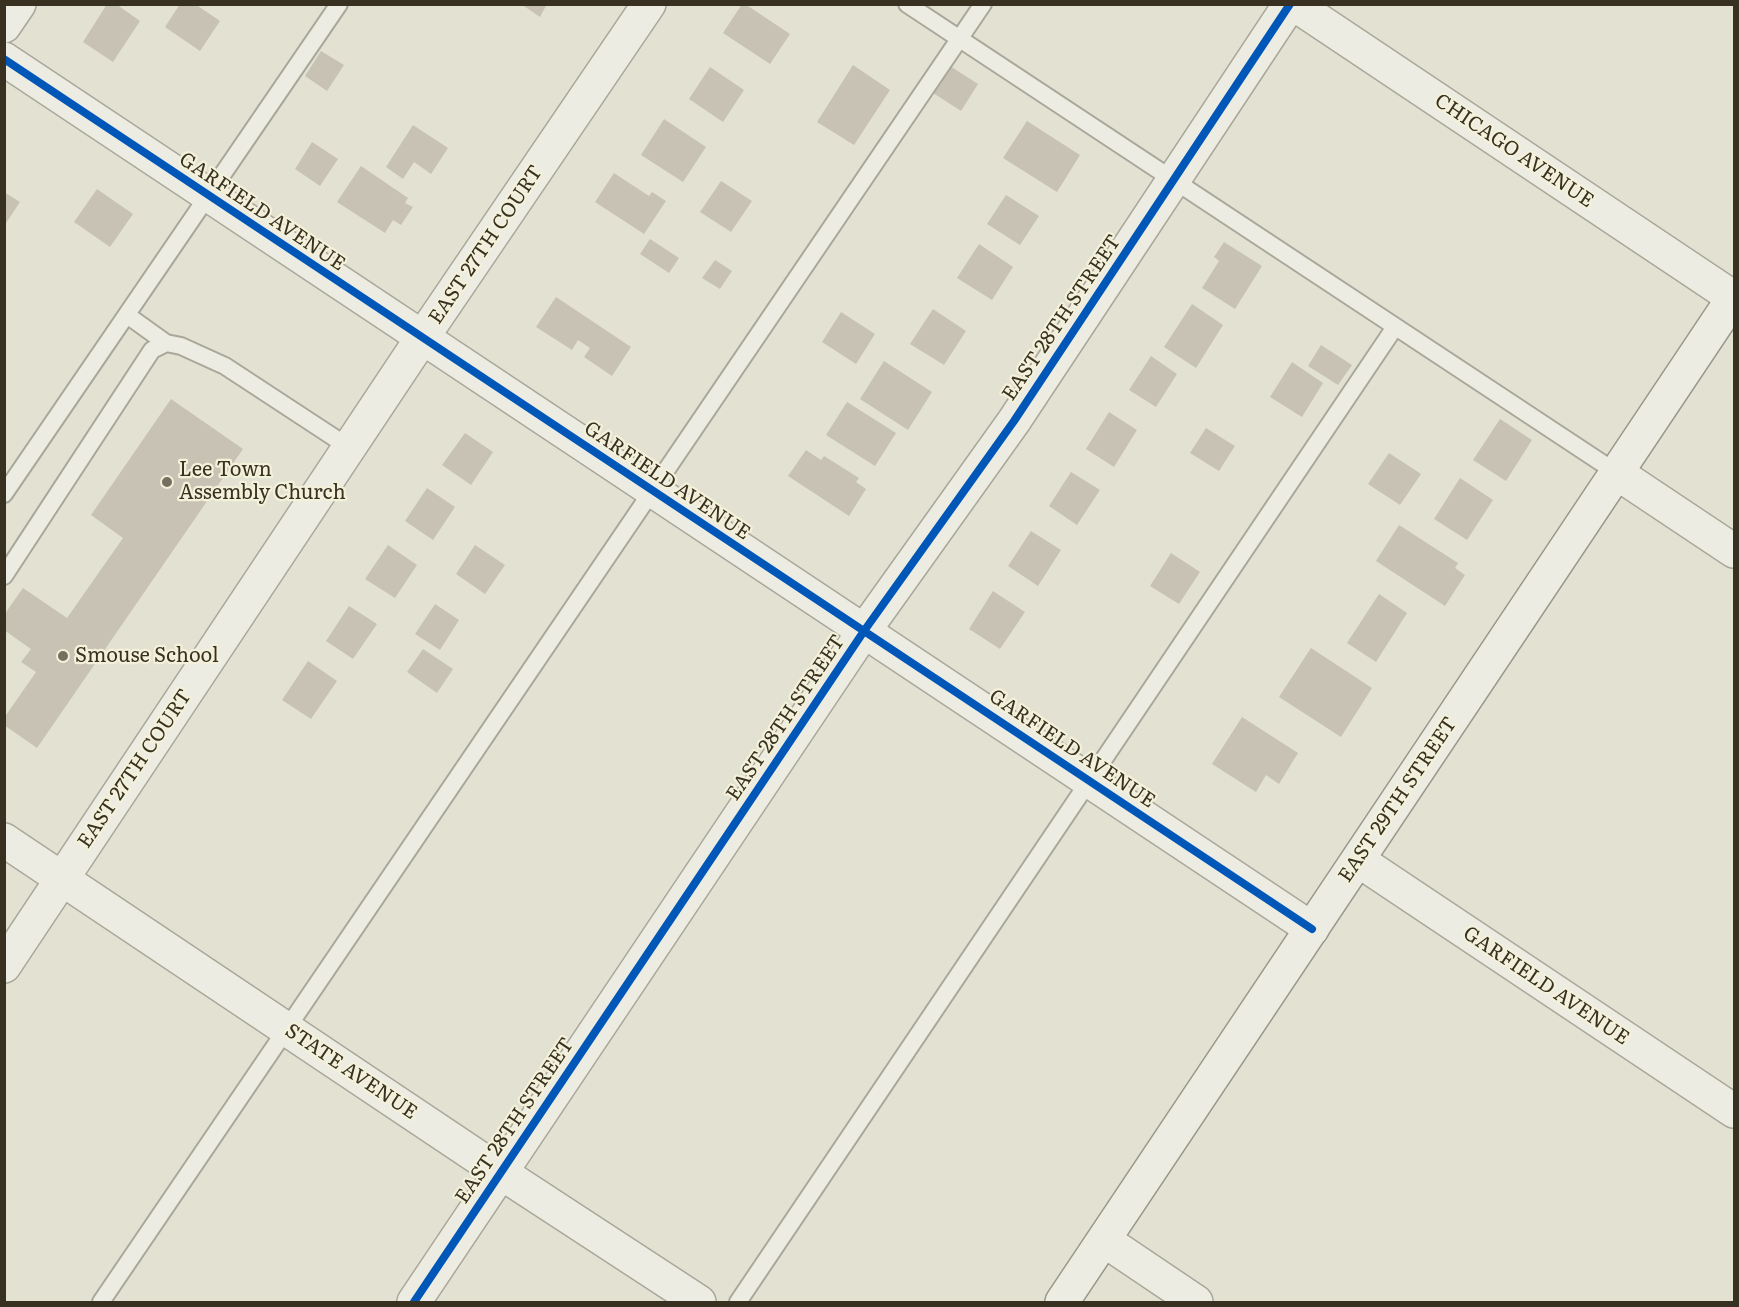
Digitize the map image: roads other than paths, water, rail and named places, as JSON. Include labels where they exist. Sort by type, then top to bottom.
[{"type":"street","points":[[4,26],[19,4]]},
{"type":"street","name":"EAST 27TH COURT","points":[[4,966],[422,338],[649,4]]},
{"type":"street","name":"EAST 28TH STREET","points":[[414,1302],[864,631],[1014,421],[1292,4]]},
{"type":"street","name":"CHICAGO AVENUE","points":[[1292,4],[1734,298]]},
{"type":"street","name":"GARFIELD AVENUE","points":[[4,59],[1312,929]]},
{"type":"street","name":"EAST 29TH STREET","points":[[1062,1302],[1734,298]]},
{"type":"street","points":[[1617,473],[1734,552]]},
{"type":"street","name":"STATE AVENUE","points":[[4,840],[500,1172],[699,1302]]},
{"type":"street","name":"GARFIELD AVENUE","points":[[1358,860],[1734,1112]]},
{"type":"street","points":[[1104,1240],[1196,1302]]},
{"type":"lane","points":[[4,494],[339,4]]},
{"type":"lane","points":[[907,4],[1617,473]]},
{"type":"lane","points":[[101,1302],[983,4]]},
{"type":"lane","points":[[127,315],[166,343],[181,346],[225,366],[350,448]]},
{"type":"lane","points":[[738,1302],[1395,327]]},
{"type":"lane","points":[[4,576],[152,350],[166,343]]},
{"type":"place","name":"Lee Town Assembly Church","points":[[167,482]]},
{"type":"place","name":"Smouse School","points":[[63,656]]}]
